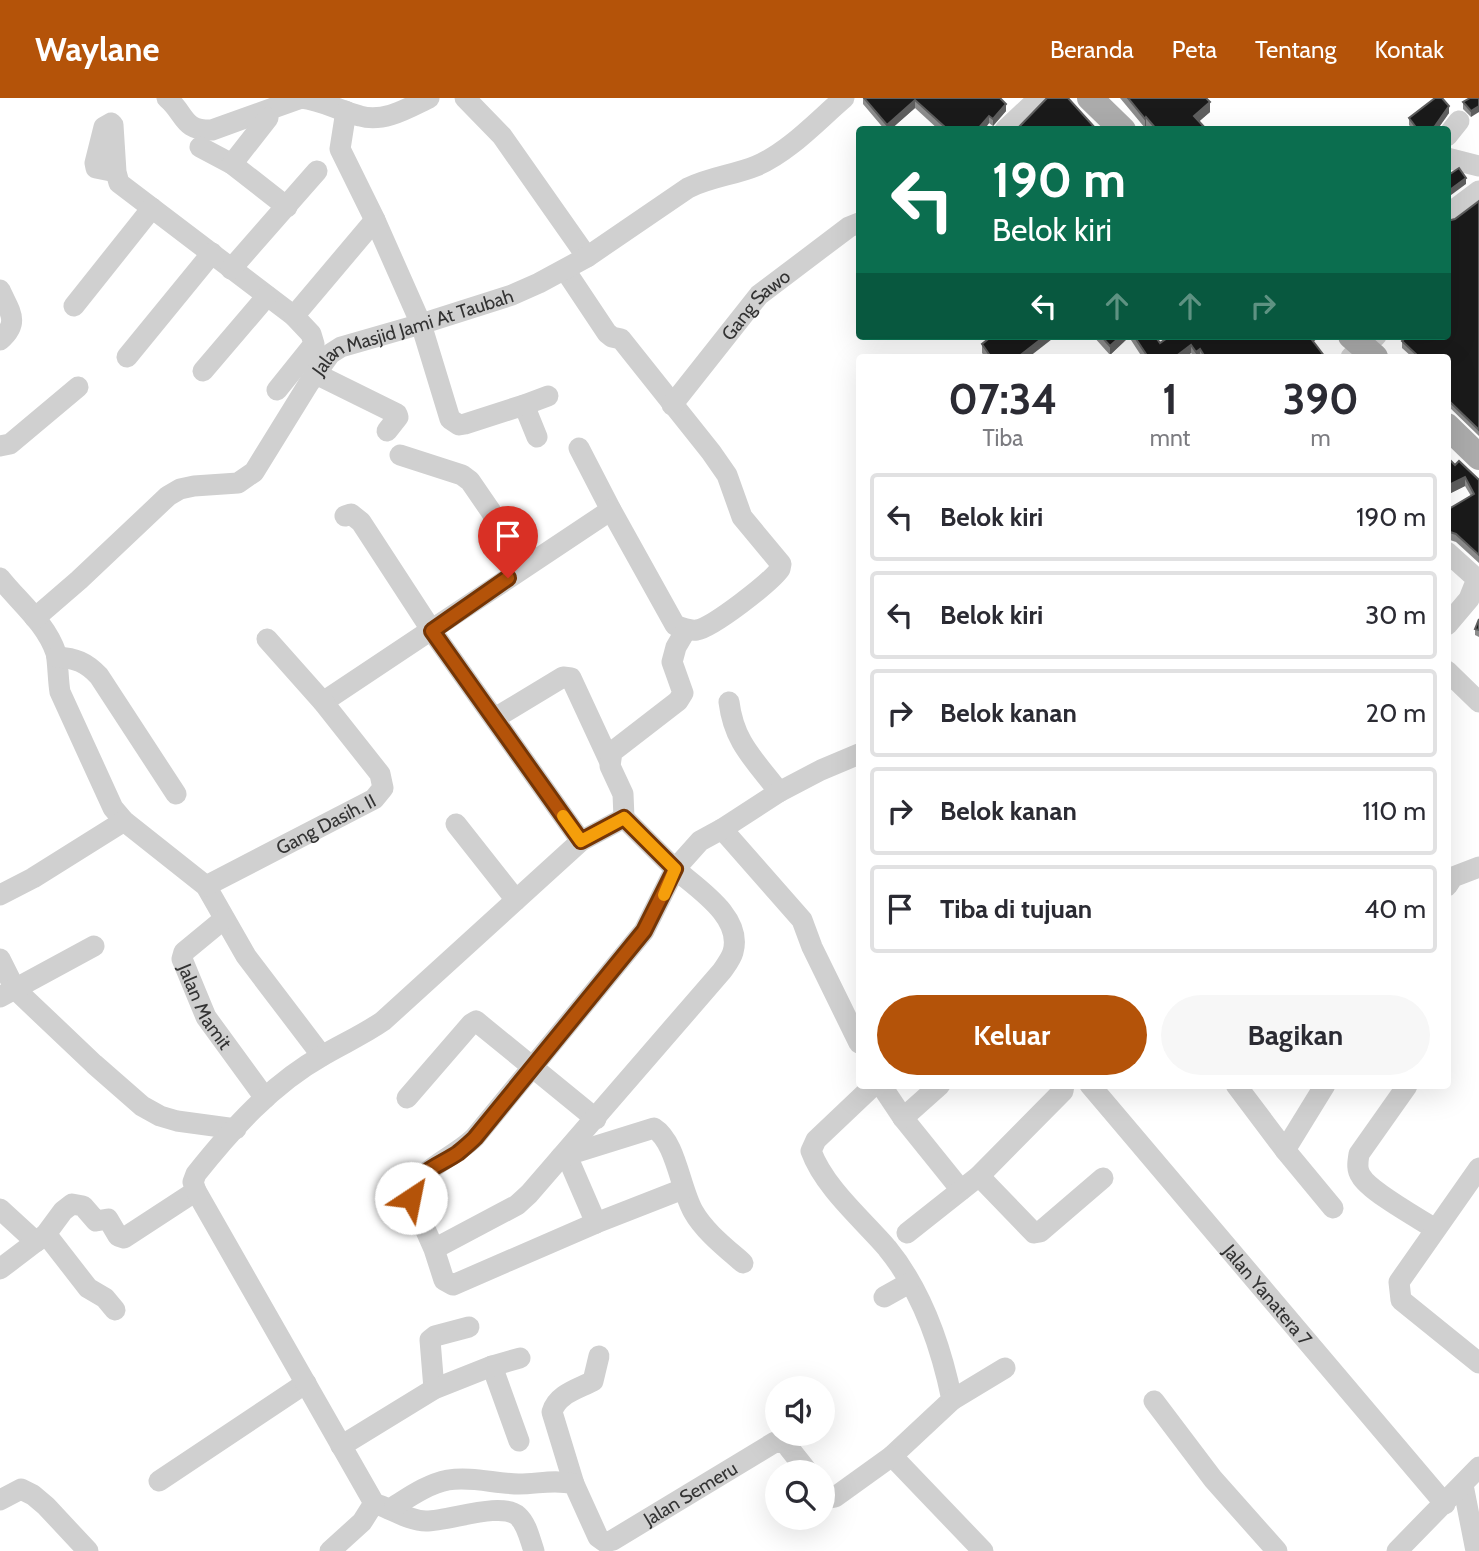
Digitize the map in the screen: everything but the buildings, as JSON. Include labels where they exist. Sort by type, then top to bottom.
[{"type":"main road","points":[[1090,98],[1119,126]]},
{"type":"main road","points":[[1451,430],[1479,457]]},
{"type":"street","points":[[167,98],[177,107],[183,120],[200,131],[212,130],[301,98],[361,117],[384,117],[429,98]]},
{"type":"street","points":[[465,98],[502,136],[587,257]]},
{"type":"street","name":"Jalan Masjid Jami At Taubah","points":[[35,618],[167,496],[194,486],[239,483],[254,472],[330,354],[341,347],[512,295],[565,270],[688,188],[740,172],[772,157],[844,98]]},
{"type":"street","points":[[1009,126],[1039,98]]},
{"type":"street","points":[[346,111],[340,149],[421,324],[450,419],[455,424],[465,424],[548,396]]},
{"type":"street","points":[[232,164],[268,118]]},
{"type":"street","points":[[200,147],[232,164],[287,207]]},
{"type":"street","points":[[1451,159],[1479,166]]},
{"type":"street","points":[[232,269],[317,171]]},
{"type":"street","points":[[116,172],[119,183],[294,316],[311,334],[314,344],[277,390]]},
{"type":"street","points":[[1451,212],[1479,191]]},
{"type":"street","points":[[74,306],[152,208]]},
{"type":"street","points":[[294,316],[375,220]]},
{"type":"street","name":"Gang Sawo","points":[[672,405],[759,295],[856,224]]},
{"type":"street","points":[[127,357],[212,253]]},
{"type":"street","points":[[565,270],[607,332],[612,337],[621,339],[711,452],[727,475],[742,517],[781,564],[777,574],[722,618],[698,630],[686,630],[676,625],[579,448]]},
{"type":"street","points":[[0,290],[13,318],[12,327],[0,340]]},
{"type":"street","points":[[203,371],[267,296]]},
{"type":"street","points":[[316,374],[397,414],[398,417],[387,431]]},
{"type":"street","points":[[0,446],[10,444],[78,387]]},
{"type":"street","points":[[524,405],[537,437]]},
{"type":"street","points":[[400,455],[462,475],[470,481],[527,564]]},
{"type":"street","points":[[323,702],[611,510]]},
{"type":"street","points":[[345,516],[351,514],[361,522],[432,631],[581,841]]},
{"type":"street","points":[[1451,555],[1477,579],[1469,599],[1451,620]]},
{"type":"street","points":[[0,578],[47,634],[57,657],[58,681],[66,708],[113,808],[124,821],[206,886],[246,956],[322,1056]]},
{"type":"street","points":[[609,760],[617,746],[678,701],[683,693],[672,662],[676,647],[686,630]]},
{"type":"street","name":"Gang Dasih. II","points":[[206,886],[374,799],[383,788],[380,775],[323,702],[267,639]]},
{"type":"street","points":[[57,657],[84,662],[99,676],[176,793]]},
{"type":"street","points":[[1451,675],[1479,702]]},
{"type":"street","points":[[434,1249],[517,1205],[528,1194],[563,1157],[722,971],[732,956],[735,937],[719,908],[624,818],[623,794],[571,678],[564,677],[495,718]]},
{"type":"street","points":[[729,702],[735,732],[742,745],[779,792]]},
{"type":"street","points":[[683,1189],[453,1285],[444,1280],[434,1249],[411,1198],[411,1188],[426,1172],[475,1138],[644,931],[675,869],[700,841],[779,792],[856,755]]},
{"type":"street","points":[[534,1551],[524,1524],[518,1515],[508,1510],[498,1509],[422,1521],[382,1506],[341,1446],[193,1182],[196,1174],[265,1098],[322,1056],[383,1021],[415,995],[581,841],[624,818]]},
{"type":"street","points":[[0,895],[33,878],[124,821]]},
{"type":"street","points":[[456,824],[516,900]]},
{"type":"street","points":[[722,829],[802,920],[812,947],[856,1036]]},
{"type":"street","points":[[1451,877],[1479,867]]},
{"type":"street","name":"Jalan Mamit","points":[[224,919],[184,952],[182,959],[206,1017],[265,1098]]},
{"type":"street","points":[[8,993],[94,946]]},
{"type":"street","points":[[0,959],[8,993],[142,1106],[160,1116],[177,1121],[236,1129]]},
{"type":"street","points":[[407,1098],[476,1021],[596,1119]]},
{"type":"street","points":[[869,1089],[816,1140],[811,1151],[831,1185],[888,1250],[909,1283],[933,1327],[946,1366],[952,1400]]},
{"type":"street","points":[[884,1089],[903,1118],[961,1190]]},
{"type":"street","points":[[903,1118],[936,1089]]},
{"type":"street","points":[[907,1233],[979,1175],[1063,1089]]},
{"type":"street","name":"Jalan Yanatera 7","points":[[1093,1089],[1445,1504]]},
{"type":"street","points":[[1239,1089],[1333,1208]]},
{"type":"street","points":[[1285,1150],[1323,1089]]},
{"type":"street","points":[[1405,1089],[1359,1154],[1357,1165],[1361,1176],[1371,1187],[1435,1230]]},
{"type":"street","points":[[563,1157],[654,1128],[661,1132],[698,1220],[743,1263]]},
{"type":"street","points":[[563,1157],[597,1223]]},
{"type":"street","points":[[1479,1168],[1471,1196],[1435,1230],[1399,1282],[1399,1293],[1401,1300],[1479,1363]]},
{"type":"street","points":[[979,1175],[1034,1233],[1040,1232],[1103,1178]]},
{"type":"street","points":[[0,1269],[41,1238],[72,1204],[78,1203],[96,1221],[108,1219],[118,1236],[124,1238],[196,1191]]},
{"type":"street","points":[[0,1209],[41,1238],[88,1288],[105,1298],[115,1310]]},
{"type":"street","points":[[884,1297],[909,1283]]},
{"type":"street","points":[[435,1389],[430,1340],[435,1336],[469,1327]]},
{"type":"street","points":[[574,1484],[552,1412],[556,1401],[561,1397],[593,1381],[599,1356]]},
{"type":"street","points":[[341,1446],[435,1389],[520,1357]]},
{"type":"street","points":[[492,1366],[519,1441]]},
{"type":"street","points":[[835,1497],[892,1456],[952,1400],[1005,1368]]},
{"type":"street","points":[[159,1481],[306,1383]]},
{"type":"street","points":[[1154,1401],[1213,1479],[1277,1551]]},
{"type":"street","name":"Jalan Semeru","points":[[574,1484],[598,1537],[605,1542],[613,1541],[775,1442],[785,1443],[798,1460]]},
{"type":"street","points":[[892,1456],[961,1543],[983,1551]]},
{"type":"street","points":[[1397,1551],[1479,1467]]},
{"type":"street","points":[[330,1551],[382,1506],[448,1480],[516,1484],[563,1481],[574,1484]]},
{"type":"street","points":[[1463,1485],[1476,1551]]},
{"type":"street","points":[[0,1500],[21,1489],[33,1495],[88,1551]]},
{"type":"slow traffic","points":[[563,816],[581,841],[624,818],[675,869],[664,895]]},
{"type":"route","points":[[411,1198],[411,1188],[417,1180],[475,1138],[644,931],[675,869],[624,818],[581,841],[432,631],[508,578]]}]
